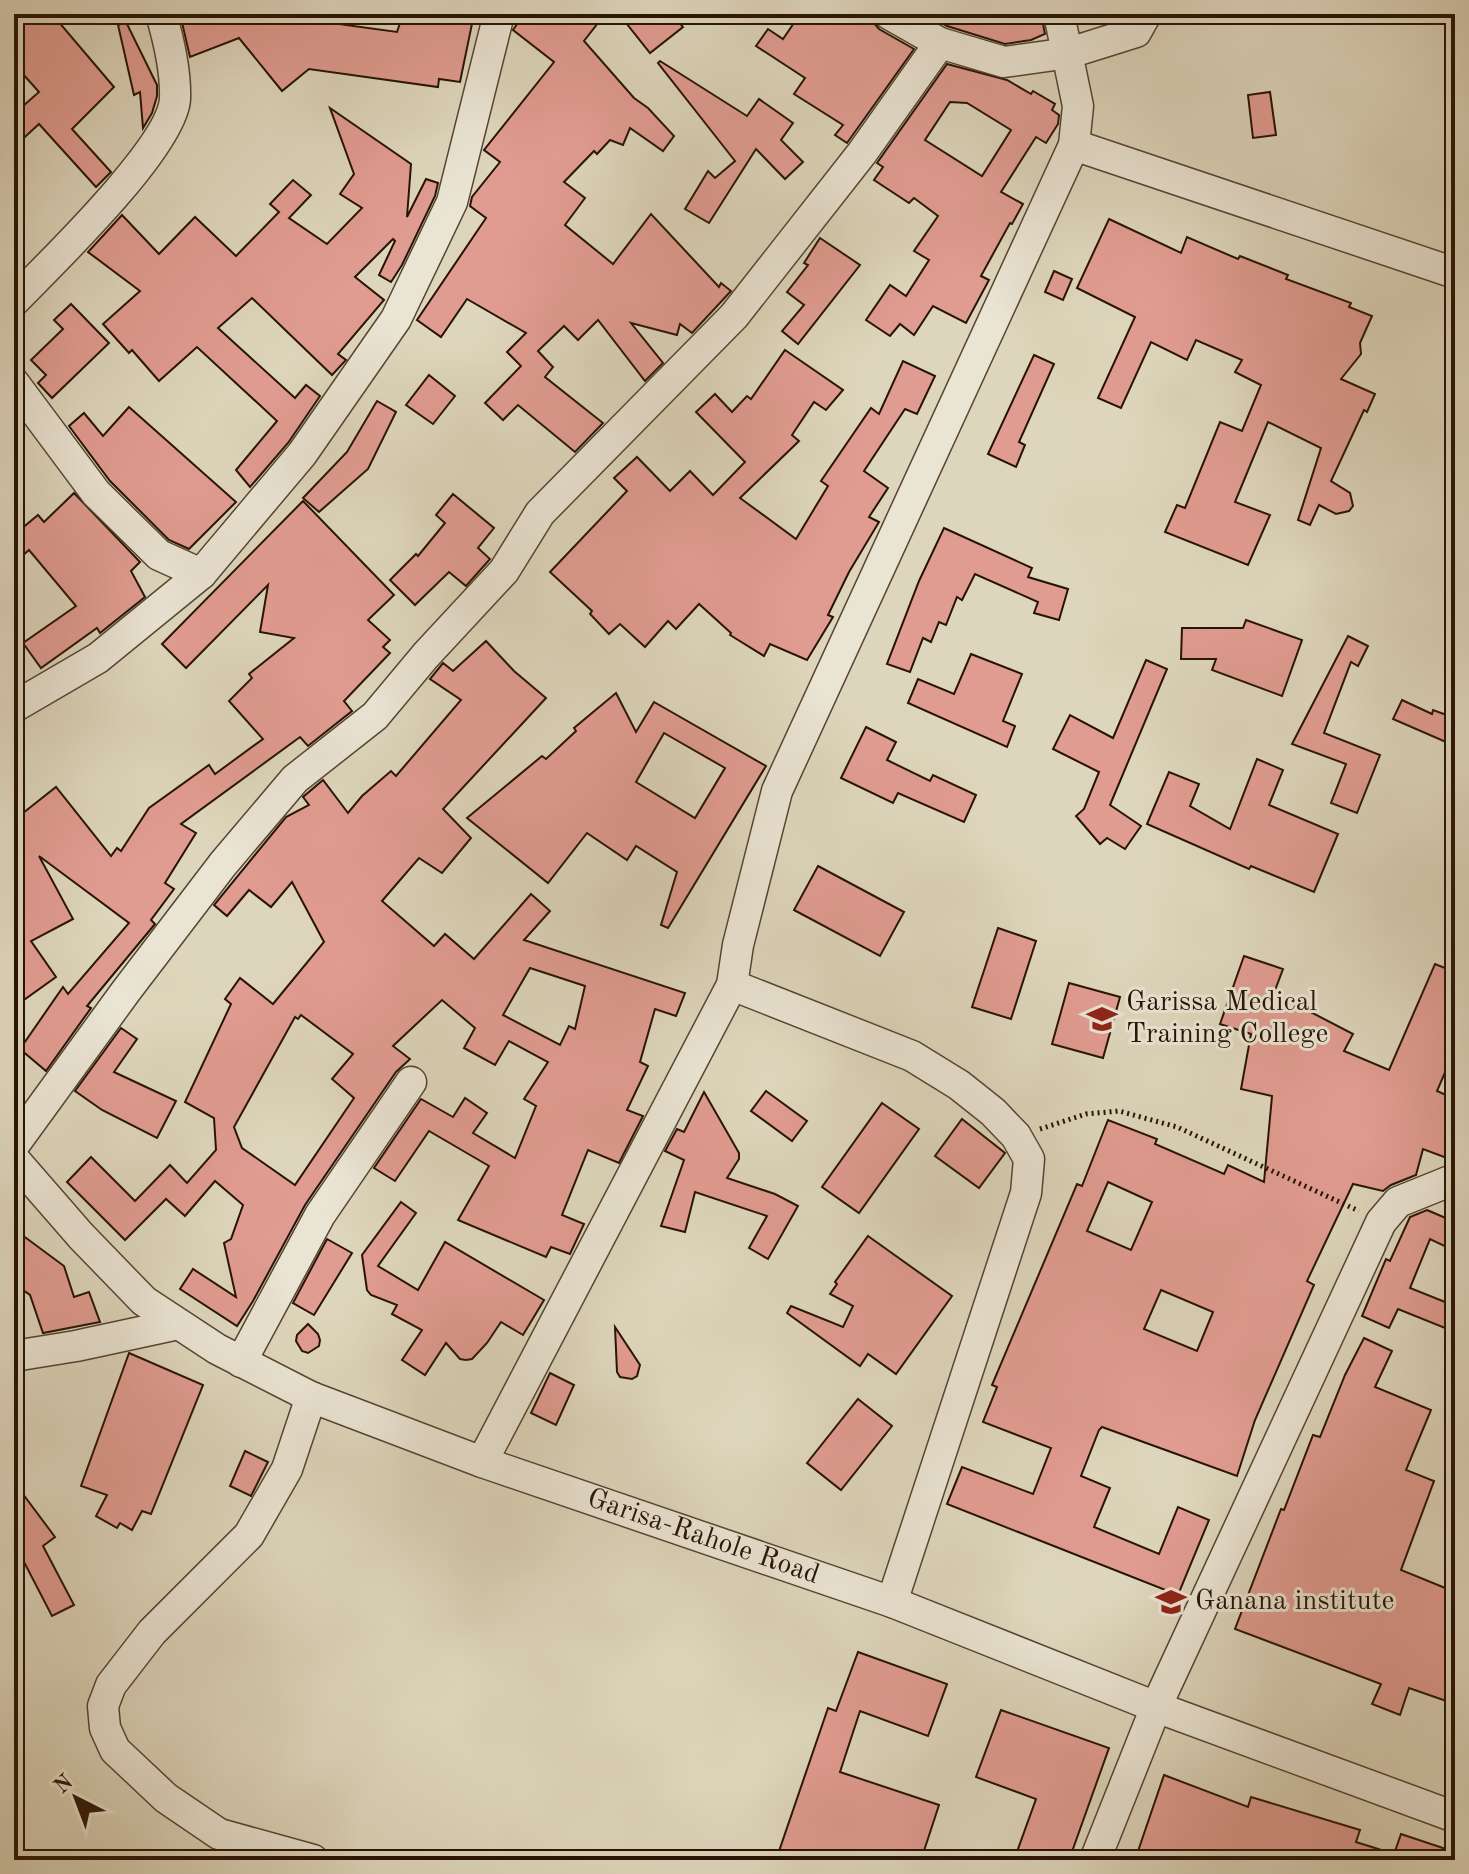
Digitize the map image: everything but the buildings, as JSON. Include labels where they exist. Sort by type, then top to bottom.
[{"type":"street","points":[[14,301],[91,220],[139,165],[160,135],[175,102],[171,50],[161,14]]},
{"type":"street","points":[[14,707],[98,658],[201,574],[302,454],[396,319],[452,202],[499,14]]},
{"type":"street","points":[[889,14],[940,43],[1004,62],[1069,53],[1136,32],[1146,14]]},
{"type":"street","points":[[482,1462],[732,985],[738,945],[777,791],[1074,145],[1078,106],[1059,14]]},
{"type":"street","points":[[14,1145],[223,864],[295,779],[375,716],[426,655],[504,571],[540,513],[734,316],[862,153],[940,43]]},
{"type":"street","points":[[1074,145],[1455,273]]},
{"type":"street","points":[[14,383],[96,493],[159,555],[201,574]]},
{"type":"street","points":[[732,985],[912,1056],[959,1085],[993,1112],[1016,1136],[1029,1159],[1026,1193],[892,1602]]},
{"type":"street","points":[[241,1362],[320,1215],[411,1082]]},
{"type":"street","name":"Garisa-Rahole Road","points":[[14,1159],[81,1236],[144,1301],[241,1362],[311,1397],[482,1462],[892,1602],[1156,1707],[1455,1817]]},
{"type":"street","points":[[1095,1860],[1156,1707],[1381,1222],[1398,1202],[1455,1179]]},
{"type":"street","points":[[14,1356],[178,1324]]},
{"type":"street","points":[[311,1397],[287,1469],[249,1535],[152,1632],[111,1685],[103,1706],[105,1728],[115,1750],[166,1798],[219,1834],[313,1860]]},
{"type":"path","points":[[1016,1136],[1086,1114],[1119,1111],[1177,1127],[1381,1222]]},
{"type":"place","name":"Garissa Medical Training College","points":[[1102,1019]]},
{"type":"place","name":"Ganana institute","points":[[1171,1602]]}]
